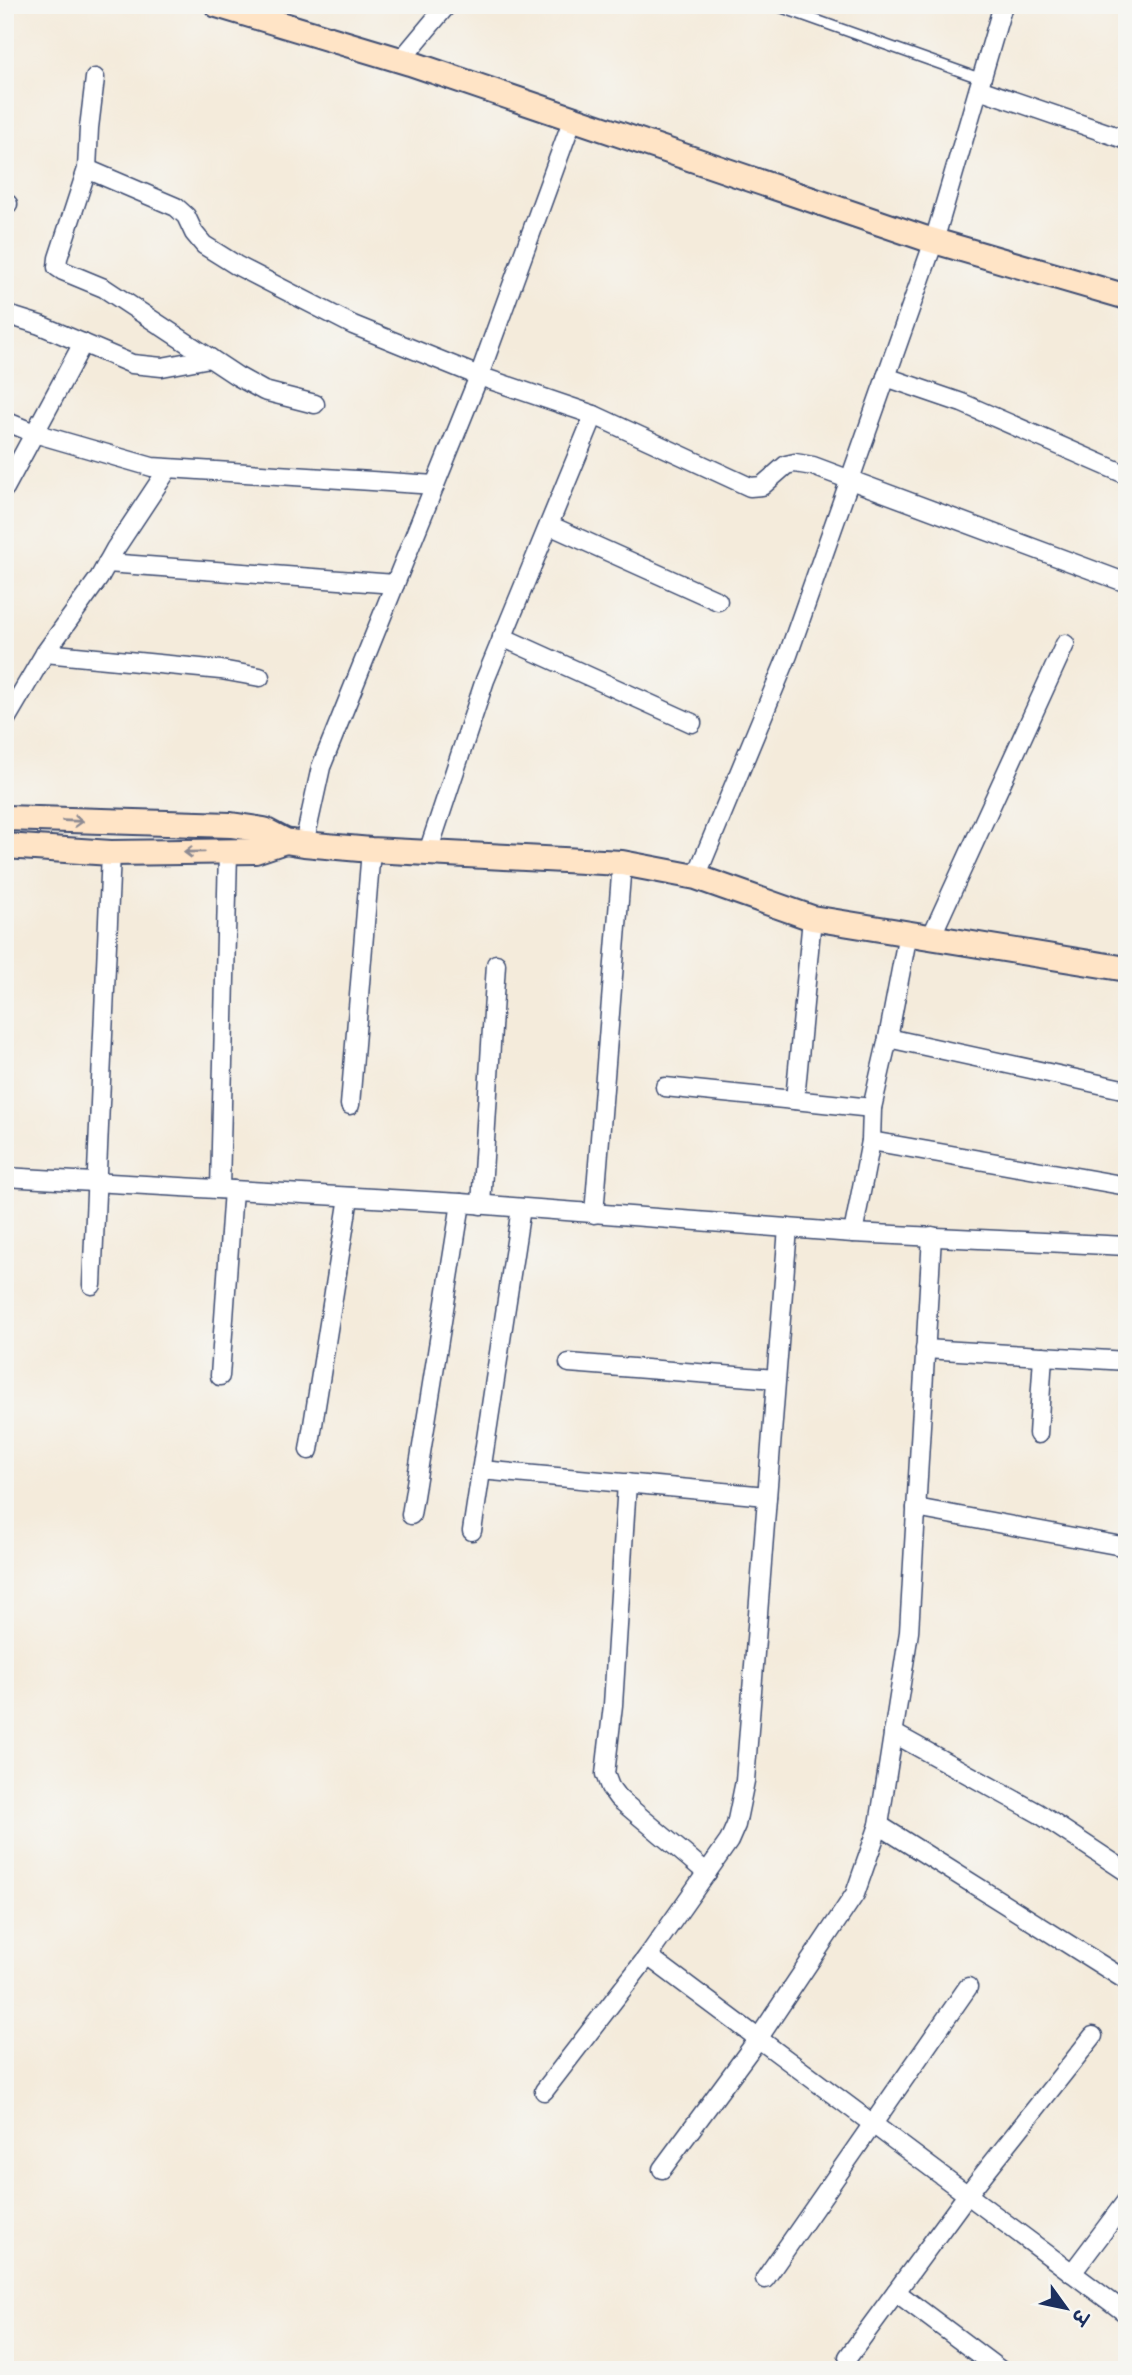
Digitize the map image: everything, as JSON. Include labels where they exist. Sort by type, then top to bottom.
[{"type":"street","points":[[217,5],[260,12],[934,241],[1127,297]]},
{"type":"street","points":[[401,60],[447,5]]},
{"type":"street","points":[[696,877],[788,655],[850,480],[934,241],[1003,5]]},
{"type":"street","points":[[94,78],[88,169],[57,267],[104,288],[264,391],[315,404]]},
{"type":"street","points":[[980,84],[1127,140]]},
{"type":"street","points":[[295,843],[321,767],[480,376],[573,118]]},
{"type":"street","points":[[88,169],[176,207],[186,216],[198,241],[236,265],[353,325],[480,376],[594,415],[750,487],[761,486],[786,465],[795,463],[813,466],[1125,578]]},
{"type":"street","points":[[5,314],[40,325],[132,364],[162,367],[210,358]]},
{"type":"street","points":[[5,488],[83,343]]},
{"type":"street","points":[[886,377],[962,403],[1127,475]]},
{"type":"street","points":[[428,852],[485,680],[594,415]]},
{"type":"street","points":[[5,421],[34,433],[152,467],[435,485]]},
{"type":"street","points":[[5,721],[45,653],[168,469]]},
{"type":"street","points":[[549,525],[718,601]]},
{"type":"street","points":[[107,563],[395,584]]},
{"type":"street","points":[[502,637],[692,723]]},
{"type":"street","points":[[853,1233],[871,1141],[872,1108],[888,1038],[919,935],[1065,644]]},
{"type":"street","points":[[45,653],[221,670],[260,677]]},
{"type":"street","points":[[5,818],[231,825],[264,830],[295,843]]},
{"type":"street","points":[[5,846],[111,853],[255,851],[295,843],[371,850],[622,863],[696,877],[812,918],[1127,970]]},
{"type":"street","points":[[350,1105],[371,850]]},
{"type":"street","points":[[220,1376],[227,1189],[228,851]]},
{"type":"street","points":[[92,1285],[111,853]]},
{"type":"street","points":[[594,1213],[622,863]]},
{"type":"street","points":[[795,1100],[812,918]]},
{"type":"street","points":[[481,1205],[496,964]]},
{"type":"street","points":[[888,1038],[1127,1090]]},
{"type":"street","points":[[665,1087],[872,1108]]},
{"type":"street","points":[[871,1141],[1127,1186]]},
{"type":"street","points":[[5,1177],[461,1203],[853,1233],[1127,1246]]},
{"type":"street","points":[[309,1450],[349,1196]]},
{"type":"street","points":[[411,1515],[461,1203]]},
{"type":"street","points":[[472,1531],[521,1208]]},
{"type":"street","points":[[544,2091],[648,1956],[729,1841],[736,1825],[745,1781],[788,1228]]},
{"type":"street","points":[[662,2169],[758,2039],[855,1894],[879,1825],[909,1632],[932,1236]]},
{"type":"street","points":[[925,1349],[1127,1361]]},
{"type":"street","points":[[1038,1434],[1043,1356]]},
{"type":"street","points":[[569,1363],[776,1379]]},
{"type":"street","points":[[481,1470],[767,1496]]},
{"type":"street","points":[[627,1483],[614,1705],[605,1774],[618,1798],[707,1873]]},
{"type":"street","points":[[916,1508],[1127,1546]]},
{"type":"street","points":[[892,1733],[1038,1813],[1127,1872]]},
{"type":"street","points":[[879,1825],[1127,1981]]},
{"type":"street","points":[[648,1956],[1127,2314]]},
{"type":"street","points":[[765,2278],[968,1987]]},
{"type":"street","points":[[848,2357],[967,2195],[1093,2036]]},
{"type":"street","points":[[1072,2273],[1127,2200]]},
{"type":"street","points":[[896,2292],[997,2369]]},
{"type":"lane","points":[[774,5],[980,84]]}]
